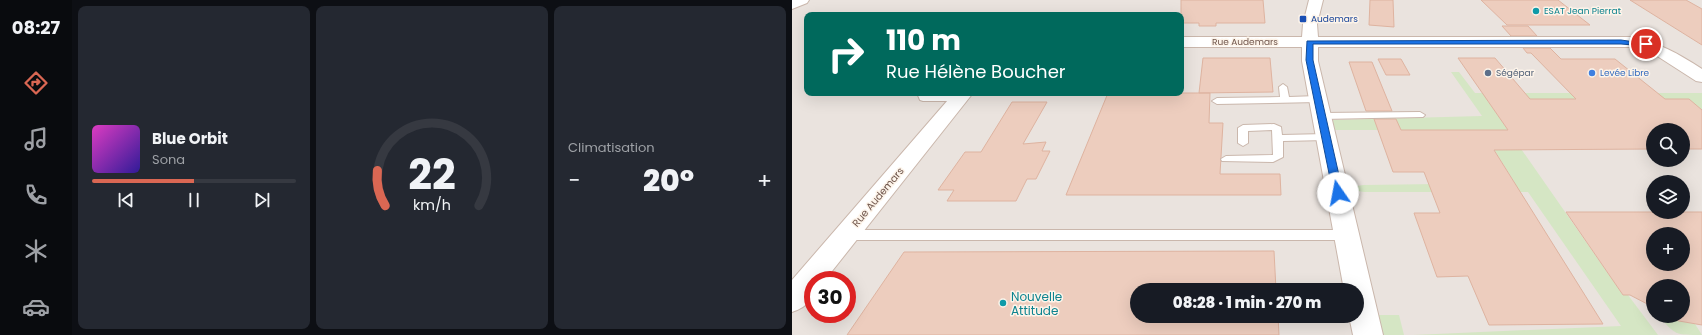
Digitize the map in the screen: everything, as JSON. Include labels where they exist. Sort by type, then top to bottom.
[{"type":"street","points":[[792,5],[802,0]]},
{"type":"street","points":[[1316,0],[1310,24],[1310,60],[1368,335]]},
{"type":"street","name":"Rue Audemars","points":[[1184,42],[1630,42],[1658,48],[1702,78]]},
{"type":"street","name":"Rue Audemars","points":[[792,300],[962,96]]},
{"type":"lane","points":[[1283,87],[1285,100]]},
{"type":"lane","points":[[922,96],[922,98],[962,96]]},
{"type":"lane","points":[[1217,101],[1285,100],[1320,108],[1420,115]]},
{"type":"lane","points":[[1226,159],[1274,159],[1278,157],[1279,138],[1277,129],[1274,127],[1243,128],[1243,143]]},
{"type":"lane","points":[[1279,138],[1326,137]]},
{"type":"lane","points":[[847,235],[1347,235]]},
{"type":"shaded area","points":[[792,0],[1702,0],[1702,335],[792,335]]},
{"type":"green space","points":[[1451,72],[1459,72],[1475,93],[1702,93],[1702,110],[1688,99],[1487,100],[1623,295],[1628,295],[1646,319],[1646,323],[1649,323],[1658,335],[1413,335],[1621,326],[1528,192],[1364,192],[1352,190],[1351,187],[1363,185],[1515,183],[1482,130],[1335,130],[1332,120],[1482,116]]},
{"type":"green space","points":[[1378,315],[1399,315],[1404,335],[1383,335]]},
{"type":"green space","points":[[1665,323],[1695,324],[1702,335],[1686,335],[1676,333]]},
{"type":"building","points":[[1181,0],[1263,0],[1265,23],[1216,23],[1216,26],[1199,26],[1199,23],[1184,23],[1184,12],[1181,12]]},
{"type":"building","points":[[1370,0],[1393,0],[1394,27],[1369,25]]},
{"type":"building","name":"ESAT Jean Pierrat","points":[[1481,0],[1558,0],[1590,25],[1507,25]]},
{"type":"building","points":[[1630,0],[1686,0],[1702,9],[1702,45]]},
{"type":"building","points":[[1502,26],[1528,26],[1537,36],[1511,36]]},
{"type":"building","points":[[1523,48],[1550,48],[1561,59],[1615,59],[1665,99],[1689,99],[1702,110],[1702,149],[1690,149],[1690,123],[1646,123],[1646,149],[1494,150],[1603,324],[1489,325],[1468,276],[1437,277],[1414,213],[1440,213],[1424,172],[1393,172],[1374,119],[1396,119],[1401,130],[1508,130],[1458,58],[1495,58],[1530,99],[1576,99],[1531,53],[1527,53]]},
{"type":"building","points":[[1203,58],[1270,58],[1273,92],[1199,93]]},
{"type":"building","points":[[1378,59],[1401,59],[1410,75],[1386,75]]},
{"type":"building","points":[[1349,62],[1372,62],[1392,111],[1366,111]]},
{"type":"building","points":[[1184,93],[1210,93],[1209,123],[1223,123],[1220,174],[1280,174],[1281,195],[1066,195],[1107,96],[1184,96]]},
{"type":"building","points":[[1012,102],[1047,102],[1023,144],[1046,142],[1042,151],[1050,151],[1036,179],[1027,179],[1016,201],[947,201],[954,190],[938,190],[965,152],[981,152]]},
{"type":"building","points":[[1566,212],[1646,212],[1646,219],[1690,219],[1690,212],[1702,212],[1702,325],[1690,323],[1690,279],[1646,279],[1646,303],[1630,295],[1623,295]]},
{"type":"building","name":"Nouvelle Attitude","points":[[1274,251],[1276,283],[1130,283],[1130,323],[1278,323],[1279,335],[847,335],[904,252]]},
{"type":"place","name":"ESAT Jean Pierrat","points":[[1536,11]]},
{"type":"place","name":"Audemars","points":[[1303,19]]},
{"type":"place","name":"Ségépar","points":[[1488,73]]},
{"type":"place","name":"Levée Libre","points":[[1592,73]]},
{"type":"place","name":"Nouvelle Attitude","points":[[1003,303]]},
{"type":"route","points":[[1338,193],[1310,60],[1309,42],[1621,42],[1646,44]]}]
